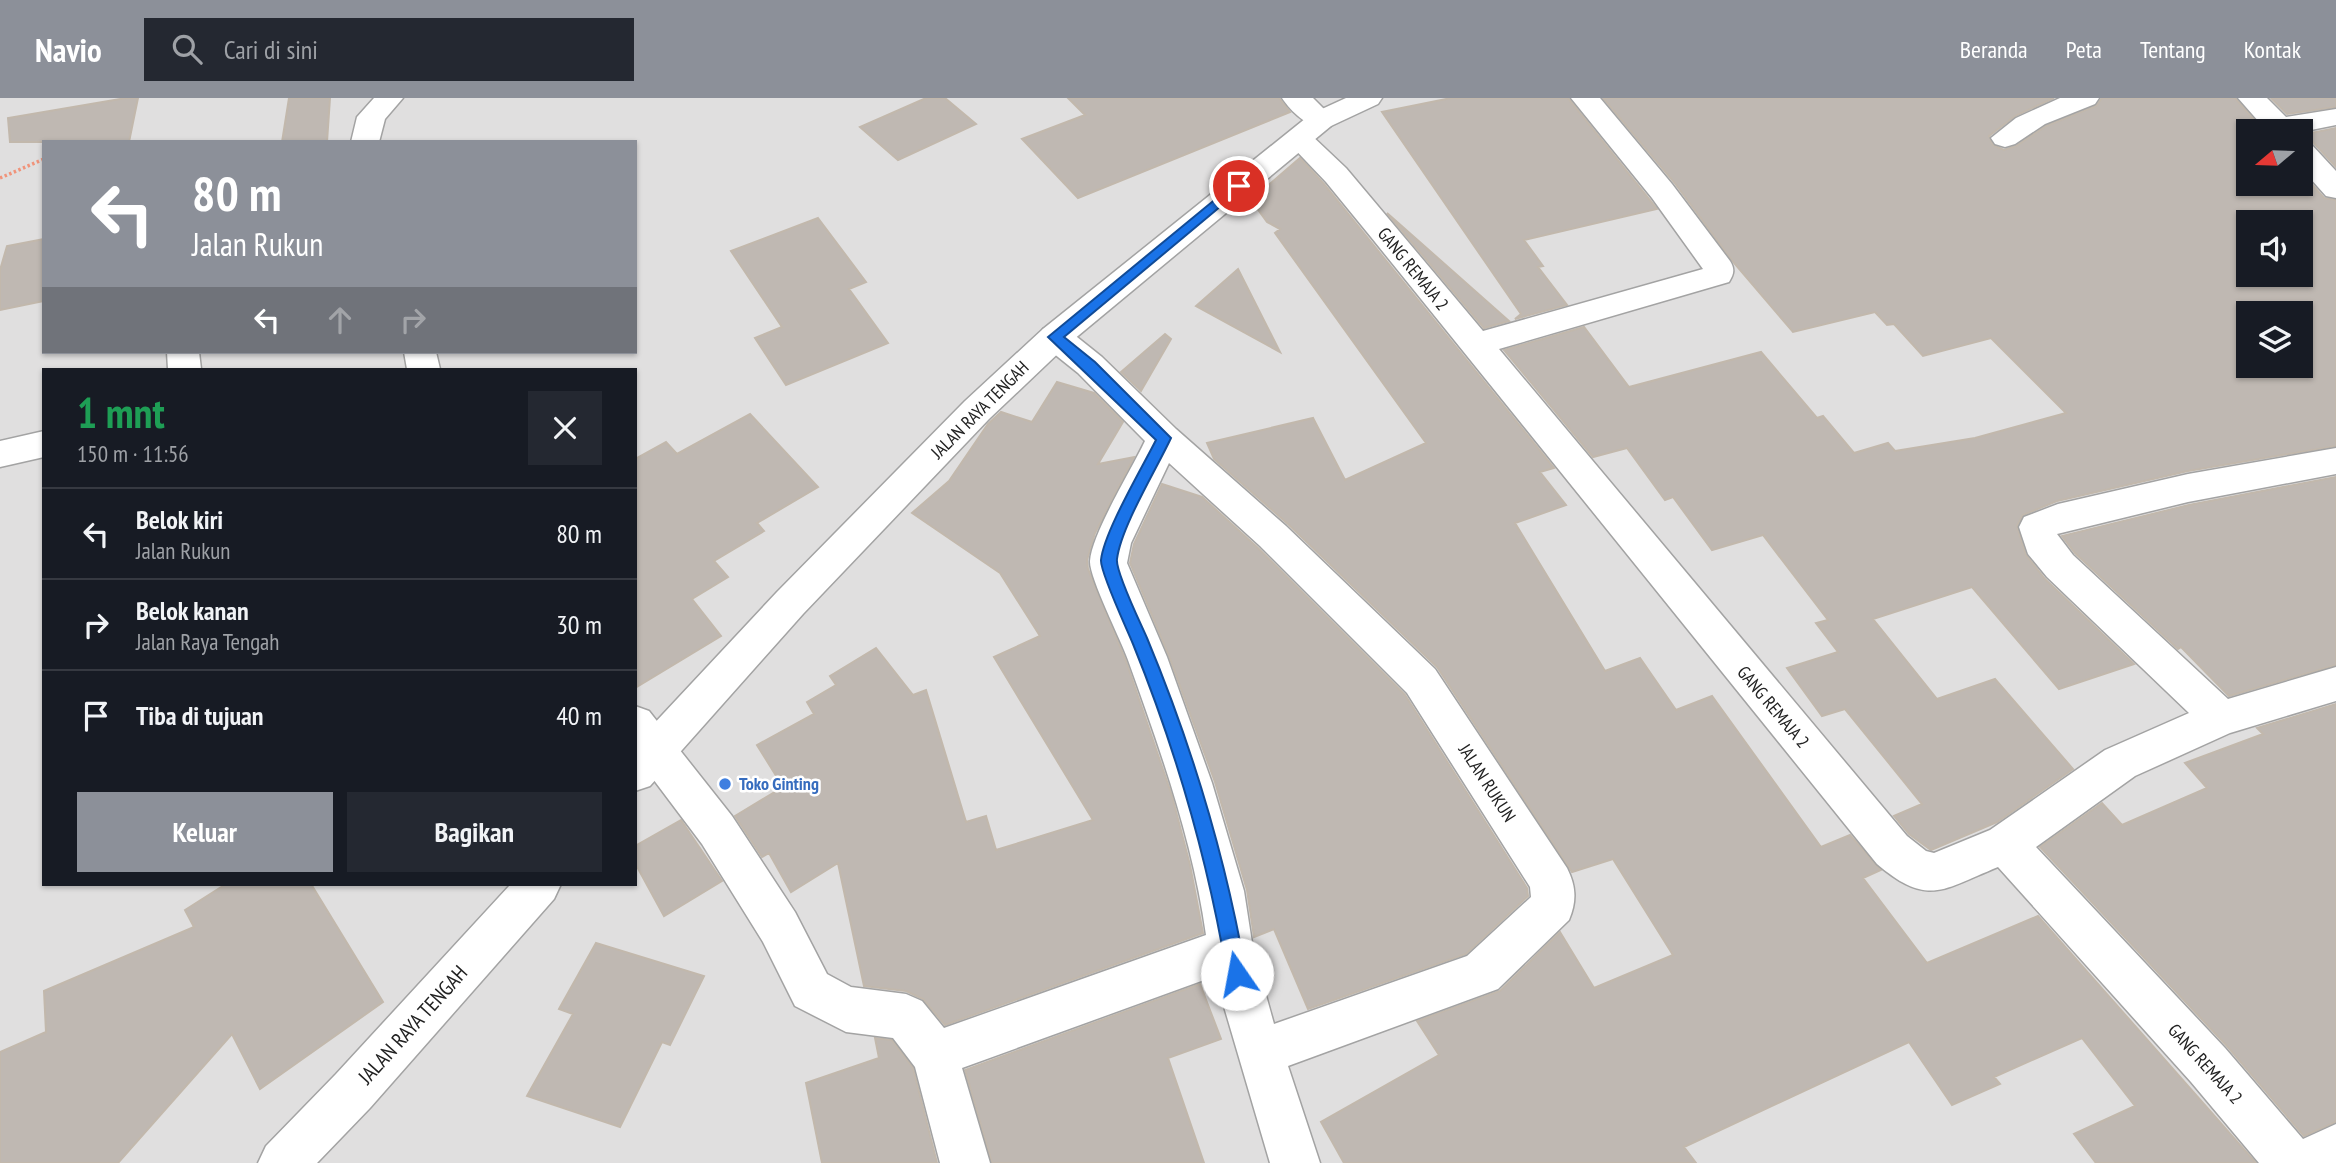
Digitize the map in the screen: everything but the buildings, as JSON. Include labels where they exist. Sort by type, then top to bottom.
[{"type":"street","points":[[365,140],[371,117],[389,98]]},
{"type":"street","name":"JALAN RAYA TENGAH","points":[[643,748],[790,603],[977,410],[1055,337],[1305,119],[1368,98]]},
{"type":"street","points":[[1474,345],[1718,275],[1719,268],[1662,191],[1585,98]]},
{"type":"street","points":[[2005,138],[2029,120],[2085,98]]},
{"type":"street","points":[[2252,98],[2271,119]]},
{"type":"street","points":[[2314,122],[2336,117]]},
{"type":"street","name":"GANG REMAJA 2","points":[[1305,119],[1343,184],[1892,850],[1915,869],[1934,873],[2005,844],[2208,1065],[2291,1163]]},
{"type":"street","points":[[2314,164],[2336,189]]},
{"type":"street","name":"JALAN RUKUN","points":[[1055,337],[1090,365],[1164,438],[1273,536],[1421,681],[1552,882],[1553,905],[1482,973],[1261,1052]]},
{"type":"street","points":[[1164,438],[1113,543],[1108,563],[1147,657],[1191,783],[1222,891],[1231,950],[1295,1163]]},
{"type":"street","points":[[0,454],[42,444]]},
{"type":"street","points":[[2221,718],[2060,566],[2041,544],[2037,527],[2058,518],[2188,488],[2336,461]]},
{"type":"street","points":[[2005,844],[2120,764],[2221,718],[2336,684]]},
{"type":"street","points":[[643,748],[717,830],[779,927],[811,990],[846,1009],[906,1017],[935,1055],[965,1163]]},
{"type":"street","name":"JALAN RAYA TENGAH","points":[[284,1163],[353,1091],[537,886]]},
{"type":"street","points":[[935,1055],[1150,975],[1231,950]]},
{"type":"street","points":[[2304,1163],[2336,1149]]},
{"type":"path","points":[[0,178],[42,160]]},
{"type":"shaded area","points":[[0,98],[2336,98],[2336,1163],[0,1163]]},
{"type":"place","name":"Toko Ginting","points":[[725,784]]},
{"type":"route","points":[[1237,974],[1222,891],[1191,783],[1147,657],[1108,563],[1113,543],[1164,438],[1090,365],[1055,337],[1239,186]]}]
